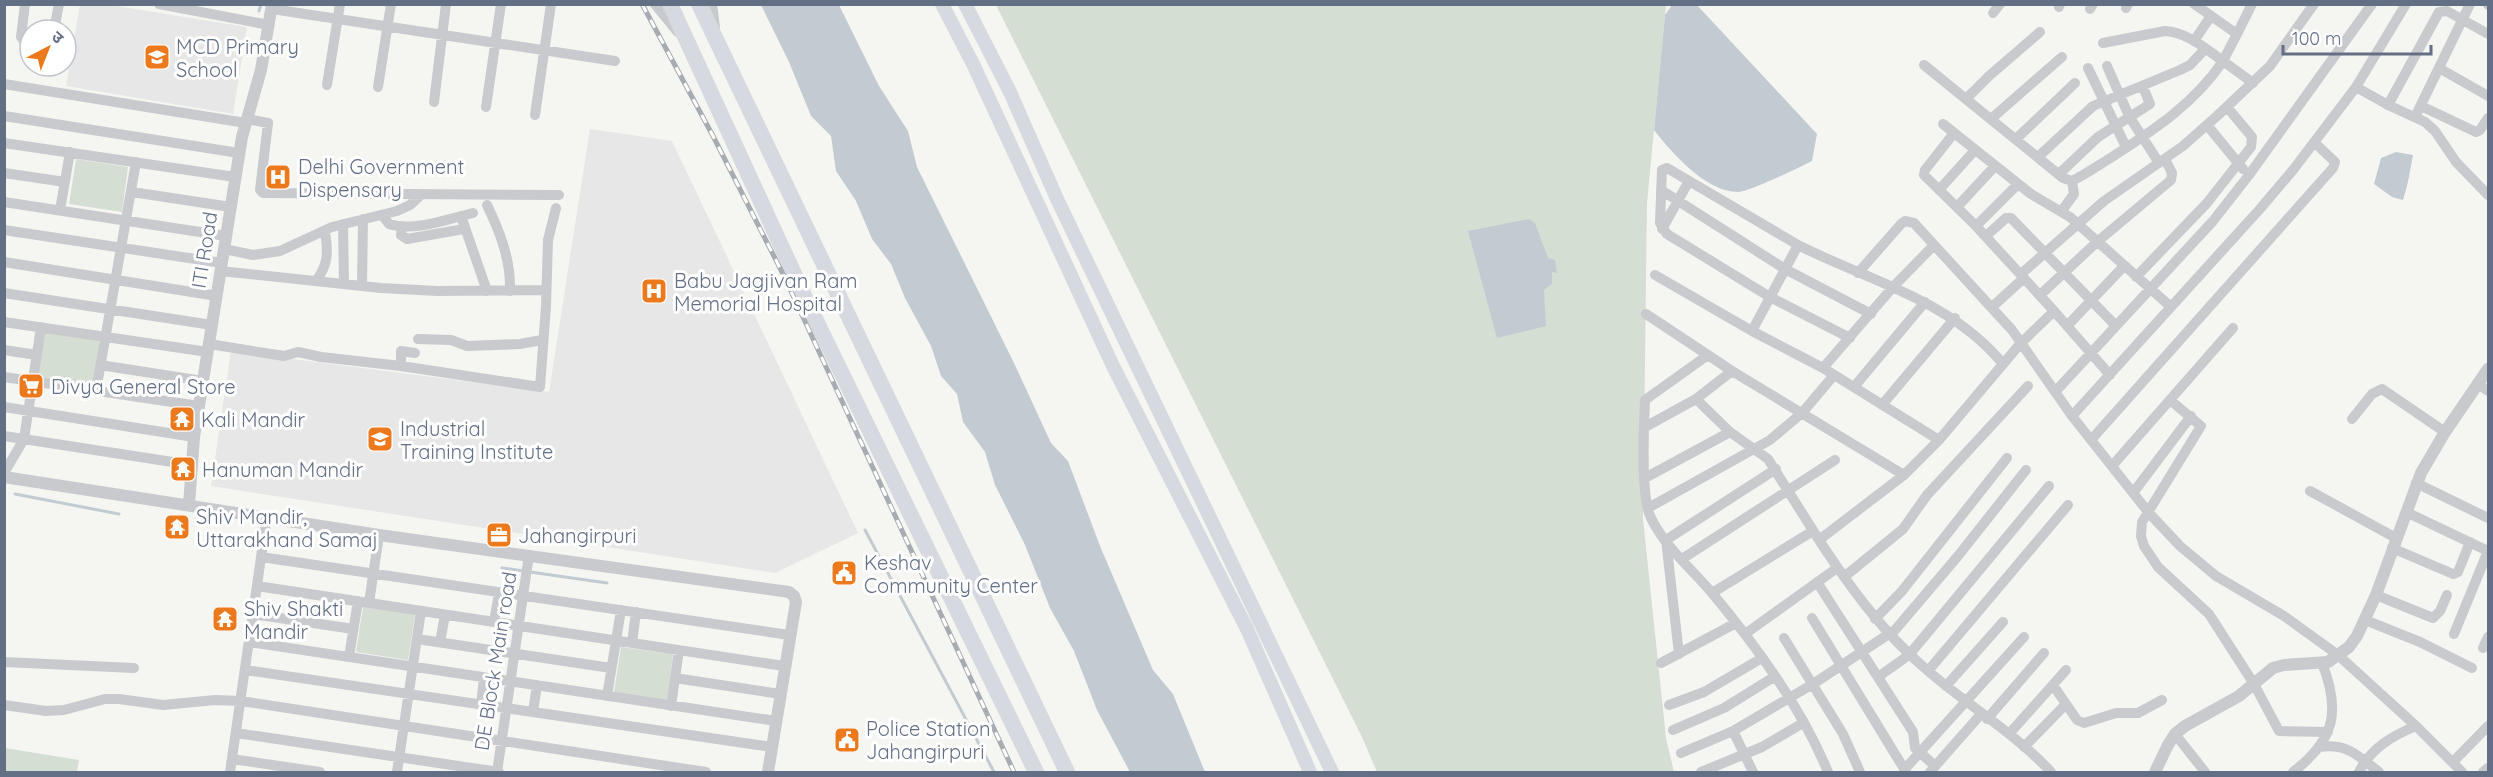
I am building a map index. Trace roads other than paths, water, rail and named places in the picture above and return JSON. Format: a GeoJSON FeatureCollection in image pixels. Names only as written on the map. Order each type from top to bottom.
{"type":"FeatureCollection","features":[{"type":"Feature","properties":{"kind":"highway"},"geometry":{"type":"LineString","coordinates":[[670,4],[807,302],[1036,772]]}},
{"type":"Feature","properties":{"kind":"highway"},"geometry":{"type":"LineString","coordinates":[[699,4],[1067,772]]}},
{"type":"Feature","properties":{"kind":"main road"},"geometry":{"type":"LineString","coordinates":[[942,4],[974,66],[1113,366],[1247,629],[1310,772]]}},
{"type":"Feature","properties":{"kind":"main road"},"geometry":{"type":"LineString","coordinates":[[965,4],[1010,92],[1057,199],[1332,772]]}},
{"type":"Feature","properties":{"kind":"street"},"geometry":{"type":"LineString","coordinates":[[159,4],[192,7],[269,25]]}},
{"type":"Feature","properties":{"kind":"street"},"geometry":{"type":"LineString","coordinates":[[327,85],[340,4]]}},
{"type":"Feature","properties":{"kind":"street"},"geometry":{"type":"LineString","coordinates":[[378,87],[392,4]]}},
{"type":"Feature","properties":{"kind":"street"},"geometry":{"type":"LineString","coordinates":[[434,102],[446,4]]}},
{"type":"Feature","properties":{"kind":"street"},"geometry":{"type":"LineString","coordinates":[[486,107],[501,4]]}},
{"type":"Feature","properties":{"kind":"street"},"geometry":{"type":"LineString","coordinates":[[535,115],[551,4]]}},
{"type":"Feature","properties":{"kind":"street"},"geometry":{"type":"LineString","coordinates":[[656,4],[690,46]]}},
{"type":"Feature","properties":{"kind":"street"},"geometry":{"type":"LineString","coordinates":[[711,4],[715,34]]}},
{"type":"Feature","properties":{"kind":"street"},"geometry":{"type":"LineString","coordinates":[[2194,4],[2237,34]]}},
{"type":"Feature","properties":{"kind":"street"},"geometry":{"type":"LineString","coordinates":[[2072,181],[2141,137],[2198,93],[2223,61],[2252,4]]}},
{"type":"Feature","properties":{"kind":"street"},"geometry":{"type":"LineString","coordinates":[[1992,307],[2045,252],[2104,201],[2183,146],[2253,83],[2270,66],[2314,4]]}},
{"type":"Feature","properties":{"kind":"street"},"geometry":{"type":"LineString","coordinates":[[2055,392],[2213,221],[2249,175],[2372,4]]}},
{"type":"Feature","properties":{"kind":"street"},"geometry":{"type":"LineString","coordinates":[[2072,416],[2259,210],[2356,87],[2406,4]]}},
{"type":"Feature","properties":{"kind":"street"},"geometry":{"type":"LineString","coordinates":[[2415,117],[2470,4]]}},
{"type":"Feature","properties":{"kind":"street"},"geometry":{"type":"LineString","coordinates":[[272,7],[443,37],[615,61]]}},
{"type":"Feature","properties":{"kind":"street","name":"ITI Road"},"geometry":{"type":"LineString","coordinates":[[189,505],[194,436],[239,153],[261,70],[272,7]]}},
{"type":"Feature","properties":{"kind":"street"},"geometry":{"type":"LineString","coordinates":[[2388,105],[2439,12],[2447,11],[2488,34]]}},
{"type":"Feature","properties":{"kind":"street"},"geometry":{"type":"LineString","coordinates":[[2194,42],[2211,16]]}},
{"type":"Feature","properties":{"kind":"street"},"geometry":{"type":"LineString","coordinates":[[2103,43],[2174,31],[2205,49],[2253,83]]}},
{"type":"Feature","properties":{"kind":"street"},"geometry":{"type":"LineString","coordinates":[[1966,99],[2040,32]]}},
{"type":"Feature","properties":{"kind":"street"},"geometry":{"type":"LineString","coordinates":[[2038,157],[2084,113],[2105,100],[2143,87],[2190,65],[2205,49]]}},
{"type":"Feature","properties":{"kind":"street"},"geometry":{"type":"LineString","coordinates":[[1991,119],[2062,57]]}},
{"type":"Feature","properties":{"kind":"street"},"geometry":{"type":"LineString","coordinates":[[1924,65],[2059,174],[2072,181]]}},
{"type":"Feature","properties":{"kind":"street"},"geometry":{"type":"LineString","coordinates":[[2040,295],[2097,242],[2171,180],[2172,173],[2141,137],[2129,116],[2107,66]]}},
{"type":"Feature","properties":{"kind":"street"},"geometry":{"type":"LineString","coordinates":[[2088,68],[2126,147]]}},
{"type":"Feature","properties":{"kind":"street"},"geometry":{"type":"LineString","coordinates":[[2439,68],[2488,96]]}},
{"type":"Feature","properties":{"kind":"street"},"geometry":{"type":"LineString","coordinates":[[2016,139],[2075,83]]}},
{"type":"Feature","properties":{"kind":"street"},"geometry":{"type":"LineString","coordinates":[[4,84],[268,123],[261,192],[303,195],[559,195]]}},
{"type":"Feature","properties":{"kind":"street"},"geometry":{"type":"LineString","coordinates":[[2059,174],[2098,137],[2115,124],[2150,104],[2143,87]]}},
{"type":"Feature","properties":{"kind":"street"},"geometry":{"type":"LineString","coordinates":[[2356,87],[2425,122],[2435,131],[2456,162],[2488,195]]}},
{"type":"Feature","properties":{"kind":"street"},"geometry":{"type":"LineString","coordinates":[[2421,106],[2476,132],[2488,118]]}},
{"type":"Feature","properties":{"kind":"street"},"geometry":{"type":"LineString","coordinates":[[2136,277],[2181,231],[2239,163],[2253,142],[2227,107]]}},
{"type":"Feature","properties":{"kind":"street"},"geometry":{"type":"LineString","coordinates":[[4,116],[239,153]]}},
{"type":"Feature","properties":{"kind":"street"},"geometry":{"type":"LineString","coordinates":[[1943,124],[2042,202],[2078,224],[2171,307]]}},
{"type":"Feature","properties":{"kind":"street"},"geometry":{"type":"LineString","coordinates":[[2207,124],[2249,175]]}},
{"type":"Feature","properties":{"kind":"street"},"geometry":{"type":"LineString","coordinates":[[1954,133],[1923,172],[2023,276],[2110,375]]}},
{"type":"Feature","properties":{"kind":"street"},"geometry":{"type":"LineString","coordinates":[[2091,440],[2333,168],[2335,162],[2333,158],[2314,142]]}},
{"type":"Feature","properties":{"kind":"street"},"geometry":{"type":"LineString","coordinates":[[4,143],[235,177]]}},
{"type":"Feature","properties":{"kind":"street"},"geometry":{"type":"LineString","coordinates":[[1940,190],[1975,150]]}},
{"type":"Feature","properties":{"kind":"street"},"geometry":{"type":"LineString","coordinates":[[60,210],[70,152]]}},
{"type":"Feature","properties":{"kind":"street"},"geometry":{"type":"LineString","coordinates":[[96,391],[136,162]]}},
{"type":"Feature","properties":{"kind":"street"},"geometry":{"type":"LineString","coordinates":[[1958,207],[1995,166]]}},
{"type":"Feature","properties":{"kind":"street"},"geometry":{"type":"LineString","coordinates":[[1850,338],[1770,297],[1662,230],[1660,223],[1662,170],[1664,168],[1689,181],[1798,245],[1924,302],[1954,318],[2011,355],[2055,392],[2133,493],[2146,517],[2216,576],[2284,616],[2330,659],[2416,726],[2462,772]]}},
{"type":"Feature","properties":{"kind":"street"},"geometry":{"type":"LineString","coordinates":[[4,173],[65,182]]}},
{"type":"Feature","properties":{"kind":"street"},"geometry":{"type":"LineString","coordinates":[[1662,230],[1689,181]]}},
{"type":"Feature","properties":{"kind":"street"},"geometry":{"type":"LineString","coordinates":[[2061,212],[2074,194],[2072,181]]}},
{"type":"Feature","properties":{"kind":"street"},"geometry":{"type":"LineString","coordinates":[[1976,226],[2018,184]]}},
{"type":"Feature","properties":{"kind":"street"},"geometry":{"type":"LineString","coordinates":[[1661,190],[1785,269],[1872,314]]}},
{"type":"Feature","properties":{"kind":"street"},"geometry":{"type":"LineString","coordinates":[[132,192],[231,207]]}},
{"type":"Feature","properties":{"kind":"street"},"geometry":{"type":"LineString","coordinates":[[4,202],[127,221],[225,243],[253,255],[266,255],[343,224],[410,206],[422,194]]}},
{"type":"Feature","properties":{"kind":"street"},"geometry":{"type":"LineString","coordinates":[[487,205],[498,229],[509,264],[510,291]]}},
{"type":"Feature","properties":{"kind":"street"},"geometry":{"type":"LineString","coordinates":[[4,321],[208,348],[284,356],[298,352],[540,387],[548,240],[556,208]]}},
{"type":"Feature","properties":{"kind":"street"},"geometry":{"type":"LineString","coordinates":[[382,215],[389,224],[402,226],[473,213]]}},
{"type":"Feature","properties":{"kind":"street"},"geometry":{"type":"LineString","coordinates":[[461,216],[487,291]]}},
{"type":"Feature","properties":{"kind":"street"},"geometry":{"type":"LineString","coordinates":[[1986,236],[2008,217],[2116,326]]}},
{"type":"Feature","properties":{"kind":"street"},"geometry":{"type":"LineString","coordinates":[[362,286],[363,219]]}},
{"type":"Feature","properties":{"kind":"street"},"geometry":{"type":"LineString","coordinates":[[1858,273],[1905,221],[1914,223],[1992,307],[2011,355]]}},
{"type":"Feature","properties":{"kind":"street"},"geometry":{"type":"LineString","coordinates":[[343,224],[344,284]]}},
{"type":"Feature","properties":{"kind":"street"},"geometry":{"type":"LineString","coordinates":[[402,226],[402,237],[407,239],[464,229]]}},
{"type":"Feature","properties":{"kind":"street"},"geometry":{"type":"LineString","coordinates":[[4,230],[316,281],[362,286],[487,291],[546,290]]}},
{"type":"Feature","properties":{"kind":"street"},"geometry":{"type":"LineString","coordinates":[[316,281],[328,256],[325,231]]}},
{"type":"Feature","properties":{"kind":"street"},"geometry":{"type":"LineString","coordinates":[[1752,331],[1798,245]]}},
{"type":"Feature","properties":{"kind":"street"},"geometry":{"type":"LineString","coordinates":[[1823,368],[1893,287],[1934,245]]}},
{"type":"Feature","properties":{"kind":"street"},"geometry":{"type":"LineString","coordinates":[[4,262],[217,296]]}},
{"type":"Feature","properties":{"kind":"street"},"geometry":{"type":"LineString","coordinates":[[2067,326],[2124,266]]}},
{"type":"Feature","properties":{"kind":"street"},"geometry":{"type":"LineString","coordinates":[[1655,275],[1752,331],[1823,368],[1939,440]]}},
{"type":"Feature","properties":{"kind":"street"},"geometry":{"type":"LineString","coordinates":[[4,293],[212,325]]}},
{"type":"Feature","properties":{"kind":"street"},"geometry":{"type":"LineString","coordinates":[[1854,387],[1924,302]]}},
{"type":"Feature","properties":{"kind":"street"},"geometry":{"type":"LineString","coordinates":[[1712,593],[1816,535],[1904,475],[1939,440],[2011,355],[2054,311]]}},
{"type":"Feature","properties":{"kind":"street"},"geometry":{"type":"LineString","coordinates":[[1646,314],[1732,371],[1904,475]]}},
{"type":"Feature","properties":{"kind":"street"},"geometry":{"type":"LineString","coordinates":[[1882,405],[1954,318]]}},
{"type":"Feature","properties":{"kind":"street"},"geometry":{"type":"LineString","coordinates":[[4,472],[24,439],[41,327]]}},
{"type":"Feature","properties":{"kind":"street"},"geometry":{"type":"LineString","coordinates":[[2112,466],[2233,328]]}},
{"type":"Feature","properties":{"kind":"street"},"geometry":{"type":"LineString","coordinates":[[417,339],[451,340],[467,346],[509,345],[542,340]]}},
{"type":"Feature","properties":{"kind":"street"},"geometry":{"type":"LineString","coordinates":[[4,350],[37,355]]}},
{"type":"Feature","properties":{"kind":"street"},"geometry":{"type":"LineString","coordinates":[[401,366],[401,351],[415,353]]}},
{"type":"Feature","properties":{"kind":"street"},"geometry":{"type":"LineString","coordinates":[[1708,355],[1647,398],[1645,478],[1650,517],[1762,658],[1803,723],[1828,772]]}},
{"type":"Feature","properties":{"kind":"street"},"geometry":{"type":"LineString","coordinates":[[100,365],[203,381]]}},
{"type":"Feature","properties":{"kind":"street"},"geometry":{"type":"LineString","coordinates":[[2155,772],[2175,734],[2185,726],[2239,696],[2273,668],[2330,659],[2357,636],[2376,595],[2416,483],[2445,432],[2483,388],[2488,369]]}},
{"type":"Feature","properties":{"kind":"street"},"geometry":{"type":"LineString","coordinates":[[1645,427],[1696,399],[1732,371]]}},
{"type":"Feature","properties":{"kind":"street"},"geometry":{"type":"LineString","coordinates":[[1648,508],[1756,449],[1802,413],[1834,375]]}},
{"type":"Feature","properties":{"kind":"street"},"geometry":{"type":"LineString","coordinates":[[4,377],[199,405]]}},
{"type":"Feature","properties":{"kind":"street"},"geometry":{"type":"LineString","coordinates":[[1844,578],[1903,529],[1927,495],[2028,386]]}},
{"type":"Feature","properties":{"kind":"street"},"geometry":{"type":"LineString","coordinates":[[2352,419],[2372,394],[2382,389],[2445,432]]}},
{"type":"Feature","properties":{"kind":"street"},"geometry":{"type":"LineString","coordinates":[[1696,399],[1730,432],[1756,449],[1776,469],[1837,568],[1875,619],[1928,671],[1966,703],[2009,734],[2051,772]]}},
{"type":"Feature","properties":{"kind":"street"},"geometry":{"type":"LineString","coordinates":[[2170,400],[2200,423],[2200,429],[2146,517],[2140,536],[2144,546],[2158,567],[2209,614],[2254,684],[2279,731],[2328,732]]}},
{"type":"Feature","properties":{"kind":"street"},"geometry":{"type":"LineString","coordinates":[[4,407],[194,436]]}},
{"type":"Feature","properties":{"kind":"street"},"geometry":{"type":"LineString","coordinates":[[2133,493],[2191,416]]}},
{"type":"Feature","properties":{"kind":"street"},"geometry":{"type":"LineString","coordinates":[[1645,478],[1730,432]]}},
{"type":"Feature","properties":{"kind":"street"},"geometry":{"type":"LineString","coordinates":[[4,436],[192,465]]}},
{"type":"Feature","properties":{"kind":"street"},"geometry":{"type":"LineString","coordinates":[[1875,619],[1902,591],[2007,458]]}},
{"type":"Feature","properties":{"kind":"street"},"geometry":{"type":"LineString","coordinates":[[1682,559],[1835,460]]}},
{"type":"Feature","properties":{"kind":"street"},"geometry":{"type":"LineString","coordinates":[[1666,540],[1776,469]]}},
{"type":"Feature","properties":{"kind":"street"},"geometry":{"type":"LineString","coordinates":[[1680,753],[1733,731],[1813,684],[1890,633],[1913,611],[2026,470]]}},
{"type":"Feature","properties":{"kind":"street"},"geometry":{"type":"LineString","coordinates":[[4,477],[379,535],[789,592],[794,596],[796,602],[768,772]]}},
{"type":"Feature","properties":{"kind":"street"},"geometry":{"type":"LineString","coordinates":[[2416,483],[2488,518]]}},
{"type":"Feature","properties":{"kind":"street"},"geometry":{"type":"LineString","coordinates":[[1878,677],[1909,654],[2049,486]]}},
{"type":"Feature","properties":{"kind":"street"},"geometry":{"type":"LineString","coordinates":[[2310,491],[2394,543],[2453,574],[2458,572],[2470,542]]}},
{"type":"Feature","properties":{"kind":"street"},"geometry":{"type":"LineString","coordinates":[[1928,671],[2068,505]]}},
{"type":"Feature","properties":{"kind":"street"},"geometry":{"type":"LineString","coordinates":[[2406,512],[2488,551],[2454,634]]}},
{"type":"Feature","properties":{"kind":"street"},"geometry":{"type":"LineString","coordinates":[[230,772],[267,516]]}},
{"type":"Feature","properties":{"kind":"street"},"geometry":{"type":"LineString","coordinates":[[349,657],[353,629],[374,576],[379,535]]}},
{"type":"Feature","properties":{"kind":"street"},"geometry":{"type":"LineString","coordinates":[[1666,540],[1679,654]]}},
{"type":"Feature","properties":{"kind":"street","name":"DE Block Main road"},"geometry":{"type":"LineString","coordinates":[[497,772],[529,555]]}},
{"type":"Feature","properties":{"kind":"street"},"geometry":{"type":"LineString","coordinates":[[261,558],[789,634]]}},
{"type":"Feature","properties":{"kind":"street"},"geometry":{"type":"LineString","coordinates":[[1745,634],[1837,568]]}},
{"type":"Feature","properties":{"kind":"street"},"geometry":{"type":"LineString","coordinates":[[1818,582],[1912,732],[1915,748],[1932,769],[2044,653]]}},
{"type":"Feature","properties":{"kind":"street"},"geometry":{"type":"LineString","coordinates":[[257,586],[784,666]]}},
{"type":"Feature","properties":{"kind":"street"},"geometry":{"type":"LineString","coordinates":[[494,622],[499,592]]}},
{"type":"Feature","properties":{"kind":"street"},"geometry":{"type":"LineString","coordinates":[[2376,595],[2433,618],[2440,611],[2447,595]]}},
{"type":"Feature","properties":{"kind":"street"},"geometry":{"type":"LineString","coordinates":[[607,696],[621,610]]}},
{"type":"Feature","properties":{"kind":"street"},"geometry":{"type":"LineString","coordinates":[[397,772],[421,611]]}},
{"type":"Feature","properties":{"kind":"street"},"geometry":{"type":"LineString","coordinates":[[632,643],[636,612]]}},
{"type":"Feature","properties":{"kind":"street"},"geometry":{"type":"LineString","coordinates":[[253,614],[353,629]]}},
{"type":"Feature","properties":{"kind":"street"},"geometry":{"type":"LineString","coordinates":[[440,642],[445,615]]}},
{"type":"Feature","properties":{"kind":"street"},"geometry":{"type":"LineString","coordinates":[[1812,618],[1905,771],[2024,637]]}},
{"type":"Feature","properties":{"kind":"street"},"geometry":{"type":"LineString","coordinates":[[2365,620],[2420,642],[2472,668]]}},
{"type":"Feature","properties":{"kind":"street"},"geometry":{"type":"LineString","coordinates":[[1946,686],[2004,622]]}},
{"type":"Feature","properties":{"kind":"street"},"geometry":{"type":"LineString","coordinates":[[1661,663],[1736,623]]}},
{"type":"Feature","properties":{"kind":"street"},"geometry":{"type":"LineString","coordinates":[[2483,648],[2488,637]]}},
{"type":"Feature","properties":{"kind":"street"},"geometry":{"type":"LineString","coordinates":[[1784,638],[1843,734],[1860,772]]}},
{"type":"Feature","properties":{"kind":"street"},"geometry":{"type":"LineString","coordinates":[[417,639],[611,668]]}},
{"type":"Feature","properties":{"kind":"street"},"geometry":{"type":"LineString","coordinates":[[249,642],[776,721]]}},
{"type":"Feature","properties":{"kind":"street"},"geometry":{"type":"LineString","coordinates":[[671,706],[679,650]]}},
{"type":"Feature","properties":{"kind":"street"},"geometry":{"type":"LineString","coordinates":[[1669,705],[1727,680],[1762,658]]}},
{"type":"Feature","properties":{"kind":"street"},"geometry":{"type":"LineString","coordinates":[[2293,772],[2309,760],[2328,732],[2333,699],[2330,659]]}},
{"type":"Feature","properties":{"kind":"street"},"geometry":{"type":"LineString","coordinates":[[4,662],[134,668]]}},
{"type":"Feature","properties":{"kind":"street"},"geometry":{"type":"LineString","coordinates":[[245,670],[772,747]]}},
{"type":"Feature","properties":{"kind":"street"},"geometry":{"type":"LineString","coordinates":[[2009,734],[2066,670]]}},
{"type":"Feature","properties":{"kind":"street"},"geometry":{"type":"LineString","coordinates":[[1673,730],[1724,708],[1774,677]]}},
{"type":"Feature","properties":{"kind":"street"},"geometry":{"type":"LineString","coordinates":[[481,705],[484,678]]}},
{"type":"Feature","properties":{"kind":"street"},"geometry":{"type":"LineString","coordinates":[[675,678],[780,694]]}},
{"type":"Feature","properties":{"kind":"street"},"geometry":{"type":"LineString","coordinates":[[2054,684],[2077,720],[2084,723],[2116,713],[2138,713],[2162,700]]}},
{"type":"Feature","properties":{"kind":"street"},"geometry":{"type":"LineString","coordinates":[[533,712],[537,685]]}},
{"type":"Feature","properties":{"kind":"street"},"geometry":{"type":"LineString","coordinates":[[4,705],[46,711],[64,710],[105,699],[163,705],[215,699],[241,701],[706,772]]}},
{"type":"Feature","properties":{"kind":"street"},"geometry":{"type":"LineString","coordinates":[[2024,747],[2066,704]]}},
{"type":"Feature","properties":{"kind":"street"},"geometry":{"type":"LineString","coordinates":[[1701,772],[1745,755],[1803,723]]}},
{"type":"Feature","properties":{"kind":"street"},"geometry":{"type":"LineString","coordinates":[[2359,772],[2364,761],[2384,742],[2416,726]]}},
{"type":"Feature","properties":{"kind":"street"},"geometry":{"type":"LineString","coordinates":[[2453,762],[2488,726]]}},
{"type":"Feature","properties":{"kind":"street"},"geometry":{"type":"LineString","coordinates":[[1733,731],[1753,772]]}},
{"type":"Feature","properties":{"kind":"street"},"geometry":{"type":"LineString","coordinates":[[236,733],[497,772]]}},
{"type":"Feature","properties":{"kind":"street"},"geometry":{"type":"LineString","coordinates":[[2175,734],[2205,772]]}},
{"type":"Feature","properties":{"kind":"street"},"geometry":{"type":"LineString","coordinates":[[2319,747],[2340,746],[2379,772]]}},
{"type":"Feature","properties":{"kind":"street"},"geometry":{"type":"LineString","coordinates":[[232,759],[320,772]]}},
{"type":"Feature","properties":{"kind":"street"},"geometry":{"type":"LineString","coordinates":[[2483,772],[2488,768]]}},
{"type":"Feature","properties":{"kind":"waterway"},"geometry":{"type":"LineString","coordinates":[[259,11],[261,4]]}},
{"type":"Feature","properties":{"kind":"waterway"},"geometry":{"type":"LineString","coordinates":[[15,494],[119,514]]}},
{"type":"Feature","properties":{"kind":"waterway"},"geometry":{"type":"LineString","coordinates":[[865,530],[994,772]]}},
{"type":"Feature","properties":{"kind":"waterway"},"geometry":{"type":"LineString","coordinates":[[502,568],[524,571]]}},
{"type":"Feature","properties":{"kind":"waterway"},"geometry":{"type":"LineString","coordinates":[[530,572],[607,583]]}},
{"type":"Feature","properties":{"kind":"railway"},"geometry":{"type":"LineString","coordinates":[[642,4],[713,136],[783,274],[1014,772]]}},
{"type":"Feature","properties":{"kind":"place","name":"MCD Primary School"},"geometry":{"type":"Point","coordinates":[157,57]}},
{"type":"Feature","properties":{"kind":"place","name":"Delhi Government Dispensary"},"geometry":{"type":"Point","coordinates":[278,177]}},
{"type":"Feature","properties":{"kind":"place","name":"Babu Jagjivan Ram Memorial Hospital"},"geometry":{"type":"Point","coordinates":[654,291]}},
{"type":"Feature","properties":{"kind":"place","name":"Divya General Store"},"geometry":{"type":"Point","coordinates":[31,386]}},
{"type":"Feature","properties":{"kind":"place","name":"Kali Mandir"},"geometry":{"type":"Point","coordinates":[182,419]}},
{"type":"Feature","properties":{"kind":"place","name":"Industrial Training Institute"},"geometry":{"type":"Point","coordinates":[380,439]}},
{"type":"Feature","properties":{"kind":"place","name":"Hanuman Mandir"},"geometry":{"type":"Point","coordinates":[183,469]}},
{"type":"Feature","properties":{"kind":"place","name":"Shiv Mandir, Uttarakhand Samaj"},"geometry":{"type":"Point","coordinates":[177,527]}},
{"type":"Feature","properties":{"kind":"place","name":"Jahangirpuri"},"geometry":{"type":"Point","coordinates":[499,535]}},
{"type":"Feature","properties":{"kind":"place","name":"Keshav Community Center"},"geometry":{"type":"Point","coordinates":[844,573]}},
{"type":"Feature","properties":{"kind":"place","name":"Shiv Shakti Mandir"},"geometry":{"type":"Point","coordinates":[225,619]}},
{"type":"Feature","properties":{"kind":"place","name":"Police Station Jahangirpuri"},"geometry":{"type":"Point","coordinates":[847,740]}}]}
